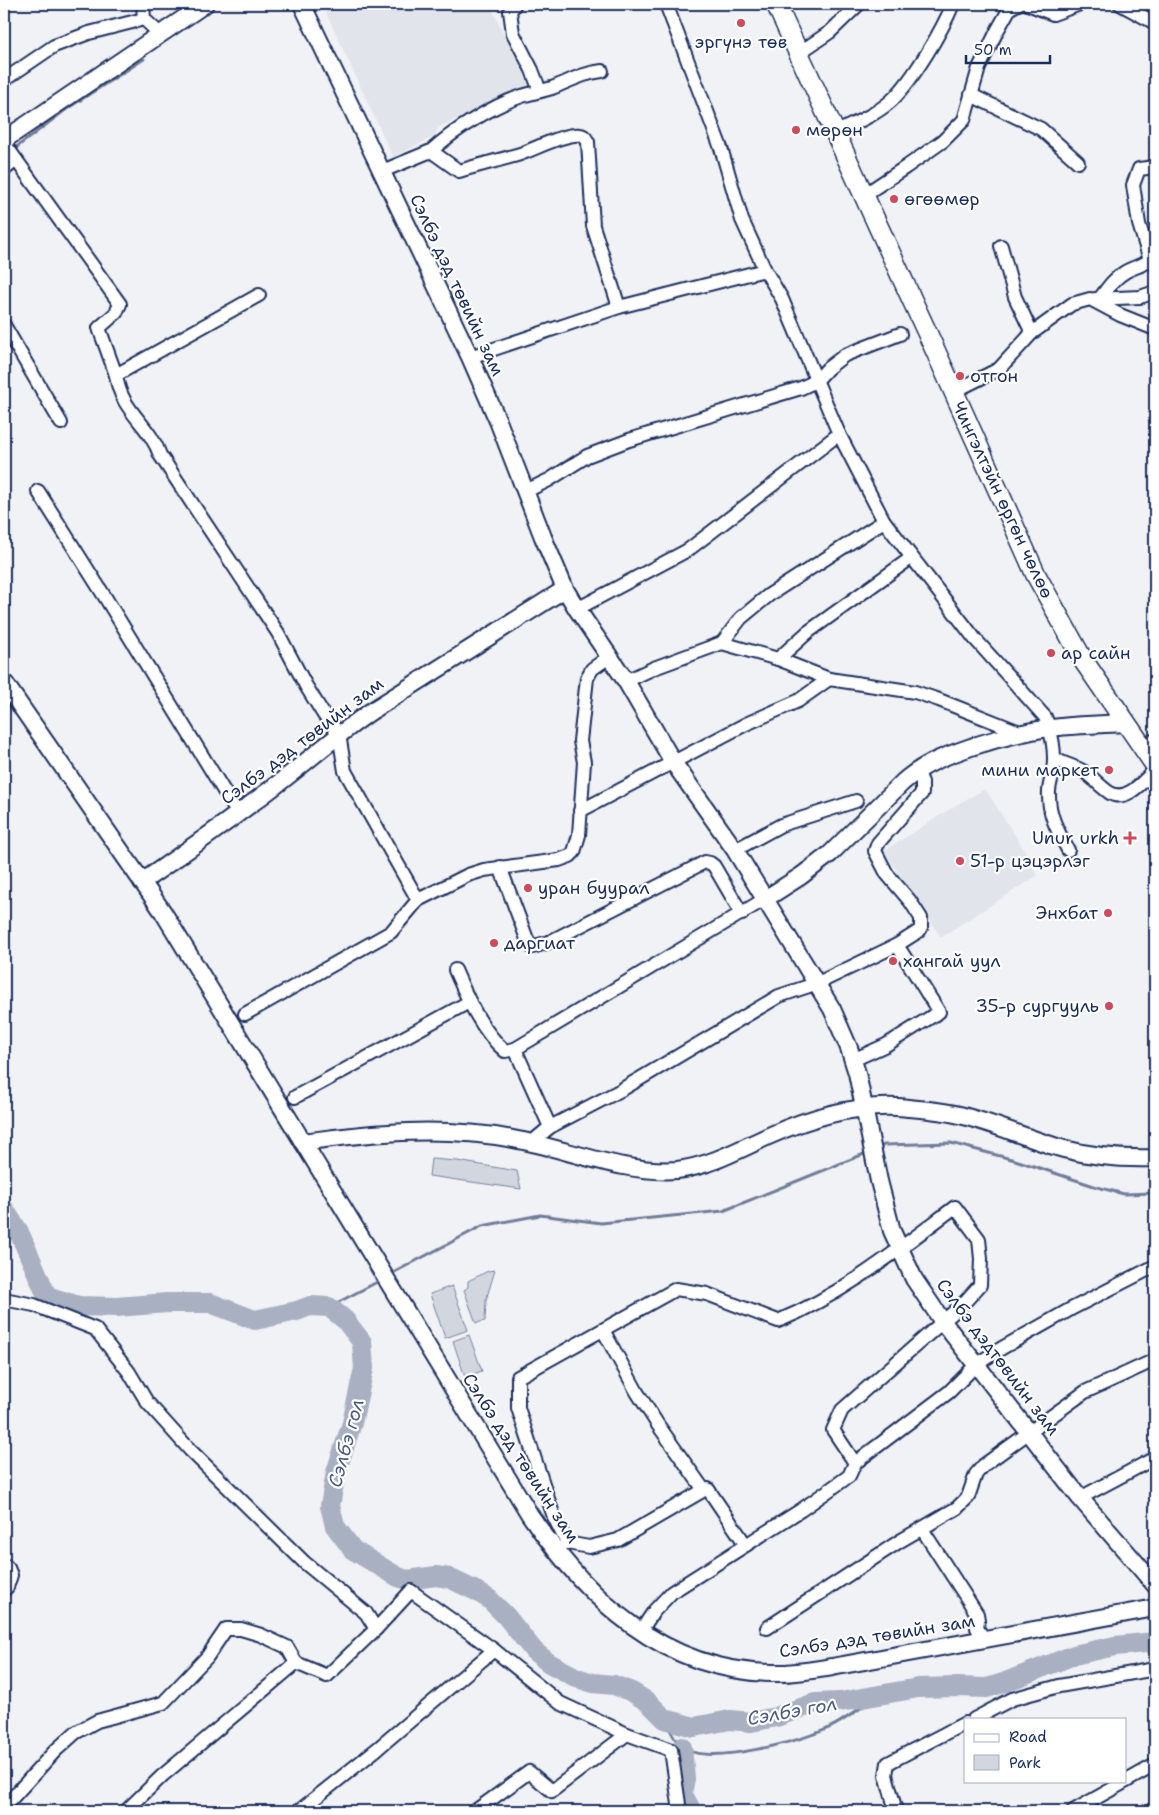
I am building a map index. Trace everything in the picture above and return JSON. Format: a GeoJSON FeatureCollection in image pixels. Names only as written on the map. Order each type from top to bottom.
{"type":"FeatureCollection","features":[{"type":"Feature","properties":{"kind":"main road","name":"Чингэлтэйн өргөн чөлөө"},"geometry":{"type":"LineString","coordinates":[[776,4],[1036,575],[1073,644],[1126,724],[1149,744],[1155,765]]}},
{"type":"Feature","properties":{"kind":"street"},"geometry":{"type":"LineString","coordinates":[[143,4],[144,19],[160,34]]}},
{"type":"Feature","properties":{"kind":"street"},"geometry":{"type":"LineString","coordinates":[[206,4],[4,142],[120,304],[116,313],[100,328],[116,375],[118,389],[128,408],[146,430],[160,455],[278,633],[306,686],[324,715],[339,734],[345,771],[418,900]]}},
{"type":"Feature","properties":{"kind":"street","name":"Сэлбэ дэд төвийн зам"},"geometry":{"type":"LineString","coordinates":[[302,4],[380,172],[470,357],[565,588],[626,681],[673,762],[735,850],[818,983],[832,1009],[853,1060],[865,1115]]}},
{"type":"Feature","properties":{"kind":"street"},"geometry":{"type":"LineString","coordinates":[[515,4],[510,11],[513,33],[532,70],[540,91]]}},
{"type":"Feature","properties":{"kind":"street"},"geometry":{"type":"LineString","coordinates":[[666,4],[721,148],[742,220],[765,270],[782,299],[839,434],[884,521],[990,657],[1042,712],[1047,721],[1054,758],[1048,789],[1050,810],[1068,850]]}},
{"type":"Feature","properties":{"kind":"street"},"geometry":{"type":"LineString","coordinates":[[799,53],[830,32],[859,4]]}},
{"type":"Feature","properties":{"kind":"street"},"geometry":{"type":"LineString","coordinates":[[836,133],[870,115],[892,100],[913,75],[953,4]]}},
{"type":"Feature","properties":{"kind":"street"},"geometry":{"type":"LineString","coordinates":[[864,194],[943,141],[964,120],[979,68],[1010,8],[1018,4]]}},
{"type":"Feature","properties":{"kind":"street"},"geometry":{"type":"LineString","coordinates":[[1028,4],[1053,14],[1080,4]]}},
{"type":"Feature","properties":{"kind":"street"},"geometry":{"type":"LineString","coordinates":[[1120,4],[1155,23]]}},
{"type":"Feature","properties":{"kind":"street"},"geometry":{"type":"LineString","coordinates":[[4,80],[54,46],[89,33],[144,19]]}},
{"type":"Feature","properties":{"kind":"street"},"geometry":{"type":"LineString","coordinates":[[380,172],[430,151],[451,134],[521,96],[552,87],[587,73],[602,71]]}},
{"type":"Feature","properties":{"kind":"street"},"geometry":{"type":"LineString","coordinates":[[971,95],[1042,129],[1078,162]]}},
{"type":"Feature","properties":{"kind":"street"},"geometry":{"type":"LineString","coordinates":[[430,151],[459,171],[521,154],[573,136],[581,135],[586,137],[588,142],[592,226],[619,307]]}},
{"type":"Feature","properties":{"kind":"street"},"geometry":{"type":"LineString","coordinates":[[4,170],[16,160]]}},
{"type":"Feature","properties":{"kind":"street"},"geometry":{"type":"LineString","coordinates":[[1095,299],[1125,272],[1150,260],[1140,224],[1133,185],[1139,169],[1155,167]]}},
{"type":"Feature","properties":{"kind":"street"},"geometry":{"type":"LineString","coordinates":[[1001,246],[1015,297],[1032,333]]}},
{"type":"Feature","properties":{"kind":"street"},"geometry":{"type":"LineString","coordinates":[[470,357],[619,307],[765,270]]}},
{"type":"Feature","properties":{"kind":"street"},"geometry":{"type":"LineString","coordinates":[[953,392],[999,369],[1032,333],[1072,304],[1095,299],[1140,297],[1155,292]]}},
{"type":"Feature","properties":{"kind":"street"},"geometry":{"type":"LineString","coordinates":[[116,375],[259,295]]}},
{"type":"Feature","properties":{"kind":"street"},"geometry":{"type":"LineString","coordinates":[[1095,299],[1120,315],[1155,329]]}},
{"type":"Feature","properties":{"kind":"street"},"geometry":{"type":"LineString","coordinates":[[4,325],[61,423]]}},
{"type":"Feature","properties":{"kind":"street"},"geometry":{"type":"LineString","coordinates":[[526,491],[549,480],[587,456],[630,440],[801,388],[816,381],[828,368],[845,355],[900,334]]}},
{"type":"Feature","properties":{"kind":"street"},"geometry":{"type":"LineString","coordinates":[[577,609],[688,550],[839,434]]}},
{"type":"Feature","properties":{"kind":"street"},"geometry":{"type":"LineString","coordinates":[[38,491],[238,814]]}},
{"type":"Feature","properties":{"kind":"street"},"geometry":{"type":"LineString","coordinates":[[626,681],[654,668],[722,644],[741,618],[769,595],[884,521]]}},
{"type":"Feature","properties":{"kind":"street"},"geometry":{"type":"LineString","coordinates":[[778,659],[808,632],[911,558]]}},
{"type":"Feature","properties":{"kind":"street","name":"Сэлбэ дэд төвийн зам"},"geometry":{"type":"LineString","coordinates":[[142,882],[238,814],[339,734],[370,712],[565,588]]}},
{"type":"Feature","properties":{"kind":"street"},"geometry":{"type":"LineString","coordinates":[[722,644],[778,659],[829,679],[915,692],[962,708],[1022,733]]}},
{"type":"Feature","properties":{"kind":"street"},"geometry":{"type":"LineString","coordinates":[[245,1014],[391,932],[418,900],[468,875],[500,867],[560,860],[570,856],[574,852],[579,835],[584,762],[580,742],[586,678],[592,669],[609,657]]}},
{"type":"Feature","properties":{"kind":"street"},"geometry":{"type":"LineString","coordinates":[[580,811],[746,724],[798,701],[829,679]]}},
{"type":"Feature","properties":{"kind":"street","name":"Сэлбэ дэд төвийн зам"},"geometry":{"type":"LineString","coordinates":[[4,682],[163,912],[544,1534],[579,1579],[612,1611],[640,1632],[677,1653],[700,1661],[742,1671],[772,1673],[818,1670],[1155,1608]]}},
{"type":"Feature","properties":{"kind":"street"},"geometry":{"type":"LineString","coordinates":[[455,970],[469,1002],[496,1043],[504,1050],[515,1049],[742,914],[801,876],[830,854],[917,770],[931,762],[951,754],[1022,733],[1050,729],[1126,724]]}},
{"type":"Feature","properties":{"kind":"street"},"geometry":{"type":"LineString","coordinates":[[1054,758],[1082,770],[1115,795],[1122,796],[1128,794],[1155,770]]}},
{"type":"Feature","properties":{"kind":"street"},"geometry":{"type":"LineString","coordinates":[[532,1142],[550,1126],[621,1090],[779,996],[818,983],[897,945],[919,932],[921,918],[910,901],[887,874],[875,850],[880,840],[922,793],[922,782],[917,770]]}},
{"type":"Feature","properties":{"kind":"street"},"geometry":{"type":"LineString","coordinates":[[735,850],[781,824],[856,800]]}},
{"type":"Feature","properties":{"kind":"street"},"geometry":{"type":"LineString","coordinates":[[500,867],[532,947],[549,942],[705,862],[710,862],[714,866],[742,914]]}},
{"type":"Feature","properties":{"kind":"street"},"geometry":{"type":"LineString","coordinates":[[853,1060],[886,1045],[939,1012],[897,945]]}},
{"type":"Feature","properties":{"kind":"street"},"geometry":{"type":"LineString","coordinates":[[294,1097],[469,1002]]}},
{"type":"Feature","properties":{"kind":"street"},"geometry":{"type":"LineString","coordinates":[[515,1049],[550,1126]]}},
{"type":"Feature","properties":{"kind":"street"},"geometry":{"type":"LineString","coordinates":[[303,1142],[353,1134],[419,1131],[475,1133],[532,1142],[621,1166],[676,1170],[719,1160],[800,1123],[865,1115],[889,1107],[945,1112],[992,1124],[1047,1144],[1084,1154],[1121,1158],[1155,1158]]}},
{"type":"Feature","properties":{"kind":"street","name":"Сэлбэ дэдтөвийн зам"},"geometry":{"type":"LineString","coordinates":[[865,1115],[892,1231],[914,1279],[943,1322],[1080,1498],[1155,1585]]}},
{"type":"Feature","properties":{"kind":"street"},"geometry":{"type":"LineString","coordinates":[[746,1545],[708,1489],[618,1540],[589,1547],[567,1543],[554,1517],[518,1408],[518,1377],[676,1289],[707,1294],[778,1321],[804,1310],[846,1286],[955,1207],[979,1239],[981,1259],[980,1285],[963,1304],[842,1410],[833,1430],[855,1463]]}},
{"type":"Feature","properties":{"kind":"street"},"geometry":{"type":"LineString","coordinates":[[640,1632],[654,1611],[672,1592],[802,1510],[849,1476],[855,1463],[949,1392],[977,1364],[1071,1309],[1155,1266]]}},
{"type":"Feature","properties":{"kind":"street"},"geometry":{"type":"LineString","coordinates":[[4,1299],[34,1305],[95,1328],[129,1372],[147,1402],[190,1450],[305,1563],[366,1613],[376,1629]]}},
{"type":"Feature","properties":{"kind":"street"},"geometry":{"type":"LineString","coordinates":[[603,1330],[637,1392],[704,1490]]}},
{"type":"Feature","properties":{"kind":"street"},"geometry":{"type":"LineString","coordinates":[[767,1628],[865,1562],[962,1505],[970,1493],[979,1469],[1085,1392],[1155,1360]]}},
{"type":"Feature","properties":{"kind":"street"},"geometry":{"type":"LineString","coordinates":[[1080,1498],[1155,1458]]}},
{"type":"Feature","properties":{"kind":"street"},"geometry":{"type":"LineString","coordinates":[[922,1529],[977,1614],[977,1628],[984,1639]]}},
{"type":"Feature","properties":{"kind":"street"},"geometry":{"type":"LineString","coordinates":[[4,1566],[8,1568],[11,1575],[4,1590]]}},
{"type":"Feature","properties":{"kind":"street"},"geometry":{"type":"LineString","coordinates":[[4,1807],[55,1751],[75,1733],[97,1720],[163,1703],[208,1657],[226,1629],[241,1630],[261,1635],[287,1648],[296,1663],[328,1676],[376,1629],[411,1591],[494,1650],[560,1703],[627,1734],[671,1750],[680,1811]]}},
{"type":"Feature","properties":{"kind":"street"},"geometry":{"type":"LineString","coordinates":[[299,1811],[494,1650]]}},
{"type":"Feature","properties":{"kind":"street"},"geometry":{"type":"LineString","coordinates":[[126,1811],[162,1776],[296,1663]]}},
{"type":"Feature","properties":{"kind":"street"},"geometry":{"type":"LineString","coordinates":[[976,1718],[1012,1699],[1059,1686],[1155,1669]]}},
{"type":"Feature","properties":{"kind":"street"},"geometry":{"type":"LineString","coordinates":[[896,1811],[886,1775],[888,1763],[964,1724]]}},
{"type":"Feature","properties":{"kind":"street"},"geometry":{"type":"LineString","coordinates":[[475,1811],[529,1772],[552,1791],[627,1734]]}},
{"type":"Feature","properties":{"kind":"street"},"geometry":{"type":"LineString","coordinates":[[1126,1781],[1155,1765]]}},
{"type":"Feature","properties":{"kind":"street"},"geometry":{"type":"LineString","coordinates":[[1073,1811],[1125,1782]]}},
{"type":"Feature","properties":{"kind":"shaded area"},"geometry":{"type":"Polygon","coordinates":[[[322,4],[489,4],[530,86],[439,127],[433,137],[393,157],[322,4]]]}},
{"type":"Feature","properties":{"kind":"shaded area","name":"51-р цэцэрлэг"},"geometry":{"type":"Polygon","coordinates":[[[985,789],[1029,857],[1031,866],[1038,875],[941,937],[884,851],[985,789]]]}},
{"type":"Feature","properties":{"kind":"green space"},"geometry":{"type":"Polygon","coordinates":[[[431,1159],[457,1161],[517,1171],[521,1189],[429,1176],[431,1159]]]}},
{"type":"Feature","properties":{"kind":"green space"},"geometry":{"type":"Polygon","coordinates":[[[495,1270],[486,1300],[485,1321],[476,1323],[464,1290],[468,1287],[468,1281],[488,1271],[495,1270]]]}},
{"type":"Feature","properties":{"kind":"green space"},"geometry":{"type":"Polygon","coordinates":[[[452,1286],[468,1330],[445,1338],[430,1294],[452,1286]]]}},
{"type":"Feature","properties":{"kind":"green space"},"geometry":{"type":"Polygon","coordinates":[[[469,1335],[482,1371],[465,1377],[453,1341],[469,1335]]]}},
{"type":"Feature","properties":{"kind":"waterway"},"geometry":{"type":"LineString","coordinates":[[14,149],[68,108],[144,59]]}},
{"type":"Feature","properties":{"kind":"waterway"},"geometry":{"type":"LineString","coordinates":[[877,1149],[884,1145],[951,1143],[1015,1160],[1124,1194],[1155,1193]]}},
{"type":"Feature","properties":{"kind":"waterway"},"geometry":{"type":"LineString","coordinates":[[389,1275],[482,1226],[540,1215],[601,1223],[723,1211],[869,1152]]}},
{"type":"Feature","properties":{"kind":"waterway","name":"Сэлбэ гол"},"geometry":{"type":"LineString","coordinates":[[4,1209],[19,1232],[47,1296],[79,1306],[117,1307],[167,1303],[210,1303],[255,1320],[297,1311],[310,1306],[329,1307],[345,1320],[362,1342],[364,1368],[352,1423],[336,1472],[330,1506],[335,1526],[353,1550],[398,1577],[407,1580],[436,1576],[449,1578],[476,1591],[489,1599],[506,1616],[534,1651],[549,1663],[577,1678],[593,1683],[614,1685],[632,1692],[648,1702],[665,1719],[694,1727],[730,1720],[751,1722],[776,1717],[815,1703],[840,1702],[918,1688],[987,1688],[1074,1655],[1115,1646],[1155,1642]]}},
{"type":"Feature","properties":{"kind":"waterway"},"geometry":{"type":"LineString","coordinates":[[329,1307],[381,1280]]}},
{"type":"Feature","properties":{"kind":"waterway"},"geometry":{"type":"LineString","coordinates":[[665,1719],[677,1741],[687,1750],[700,1754],[737,1753],[799,1739],[829,1728],[877,1696]]}},
{"type":"Feature","properties":{"kind":"waterway"},"geometry":{"type":"LineString","coordinates":[[682,1747],[685,1779],[682,1793],[692,1811]]}},
{"type":"Feature","properties":{"kind":"place","name":"эргүнэ төв"},"geometry":{"type":"Point","coordinates":[741,23]}},
{"type":"Feature","properties":{"kind":"place","name":"мөрөн"},"geometry":{"type":"Point","coordinates":[796,130]}},
{"type":"Feature","properties":{"kind":"place","name":"өгөөмөр"},"geometry":{"type":"Point","coordinates":[894,199]}},
{"type":"Feature","properties":{"kind":"place","name":"отгон"},"geometry":{"type":"Point","coordinates":[960,376]}},
{"type":"Feature","properties":{"kind":"place","name":"ар сайн"},"geometry":{"type":"Point","coordinates":[1051,653]}},
{"type":"Feature","properties":{"kind":"place","name":"мини маркет"},"geometry":{"type":"Point","coordinates":[1109,770]}},
{"type":"Feature","properties":{"kind":"place","name":"Unur urkh"},"geometry":{"type":"Point","coordinates":[1130,838]}},
{"type":"Feature","properties":{"kind":"place","name":"51-р цэцэрлэг"},"geometry":{"type":"Point","coordinates":[960,861]}},
{"type":"Feature","properties":{"kind":"place","name":"уран буурал"},"geometry":{"type":"Point","coordinates":[528,888]}},
{"type":"Feature","properties":{"kind":"place","name":"Энхбат"},"geometry":{"type":"Point","coordinates":[1108,913]}},
{"type":"Feature","properties":{"kind":"place","name":"даргиат"},"geometry":{"type":"Point","coordinates":[494,943]}},
{"type":"Feature","properties":{"kind":"place","name":"хангай уул"},"geometry":{"type":"Point","coordinates":[893,961]}},
{"type":"Feature","properties":{"kind":"place","name":"35-р сургууль"},"geometry":{"type":"Point","coordinates":[1109,1006]}}]}
